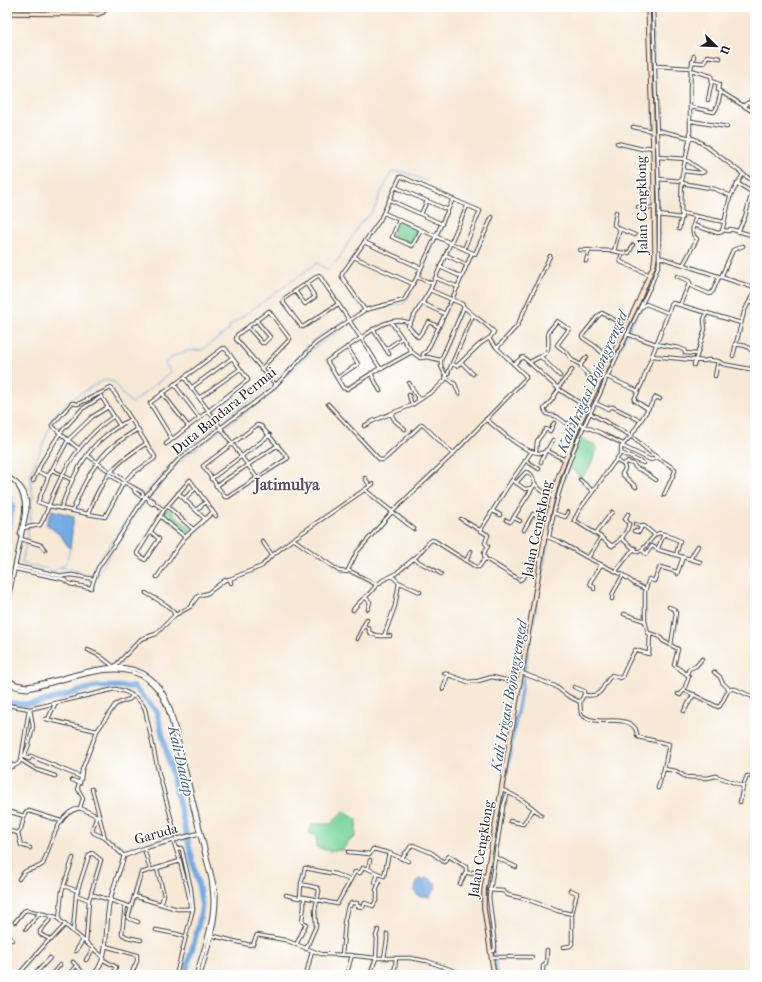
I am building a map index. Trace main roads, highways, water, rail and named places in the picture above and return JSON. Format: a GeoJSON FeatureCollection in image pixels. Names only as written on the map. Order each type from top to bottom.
{"type":"FeatureCollection","features":[{"type":"Feature","properties":{"kind":"main road"},"geometry":{"type":"LineString","coordinates":[[7,13],[98,14],[103,12],[107,7]]}},
{"type":"Feature","properties":{"kind":"main road","name":"Jalan Cengklong"},"geometry":{"type":"LineString","coordinates":[[494,975],[493,957],[484,908],[484,895],[505,792],[520,683],[524,673],[540,558],[547,536],[547,520],[552,513],[553,497],[557,493],[565,460],[588,411],[599,382],[605,376],[610,360],[626,331],[657,256],[655,146],[652,131],[653,84],[648,7]]}},
{"type":"Feature","properties":{"kind":"water"},"geometry":{"type":"Polygon","coordinates":[[[52,510],[74,516],[70,549],[60,535],[46,524],[52,510]]]}},
{"type":"Feature","properties":{"kind":"water"},"geometry":{"type":"Polygon","coordinates":[[[426,878],[431,879],[431,883],[436,883],[436,889],[431,894],[430,898],[427,896],[418,896],[415,892],[419,879],[423,880],[426,878]]]}},
{"type":"Feature","properties":{"kind":"waterway","name":"Kali Irigasi Bojongrenged"},"geometry":{"type":"LineString","coordinates":[[651,7],[658,235]]}},
{"type":"Feature","properties":{"kind":"waterway"},"geometry":{"type":"LineString","coordinates":[[7,559],[22,563],[32,509],[30,504],[33,497],[31,473],[55,415],[71,399],[104,380],[114,382],[123,395],[132,403],[171,372],[165,363],[174,356],[186,351],[202,350],[230,329],[229,326],[317,263],[328,270],[339,258],[361,222],[369,216],[376,206],[379,196],[392,172],[404,172],[427,181]]}},
{"type":"Feature","properties":{"kind":"waterway"},"geometry":{"type":"LineString","coordinates":[[440,233],[454,201]]}},
{"type":"Feature","properties":{"kind":"waterway"},"geometry":{"type":"LineString","coordinates":[[421,275],[434,245]]}},
{"type":"Feature","properties":{"kind":"waterway","name":"Kali Irigasi Bojongrenged"},"geometry":{"type":"LineString","coordinates":[[569,460],[584,419],[652,280],[658,255]]}},
{"type":"Feature","properties":{"kind":"waterway"},"geometry":{"type":"LineString","coordinates":[[379,308],[405,303],[414,288]]}},
{"type":"Feature","properties":{"kind":"waterway"},"geometry":{"type":"LineString","coordinates":[[360,317],[373,310]]}},
{"type":"Feature","properties":{"kind":"waterway"},"geometry":{"type":"LineString","coordinates":[[275,381],[313,341],[346,320]]}},
{"type":"Feature","properties":{"kind":"waterway"},"geometry":{"type":"LineString","coordinates":[[93,574],[97,576],[146,501],[185,457],[271,393],[317,345],[342,329]]}},
{"type":"Feature","properties":{"kind":"waterway"},"geometry":{"type":"LineString","coordinates":[[144,495],[183,451],[273,383]]}},
{"type":"Feature","properties":{"kind":"waterway","name":"Kali Dadap"},"geometry":{"type":"LineString","coordinates":[[7,494],[13,506],[7,533]]}},
{"type":"Feature","properties":{"kind":"waterway"},"geometry":{"type":"LineString","coordinates":[[59,567],[92,574],[97,564],[142,497]]}},
{"type":"Feature","properties":{"kind":"waterway","name":"Kali Irigasi Bojongrenged"},"geometry":{"type":"LineString","coordinates":[[504,789],[550,523]]}},
{"type":"Feature","properties":{"kind":"waterway"},"geometry":{"type":"LineString","coordinates":[[22,563],[55,571],[67,562],[70,547]]}},
{"type":"Feature","properties":{"kind":"waterway","name":"Kali Dadap"},"geometry":{"type":"LineString","coordinates":[[7,701],[16,704],[38,703],[96,687],[134,687],[157,712],[198,883],[202,906],[185,975]]}},
{"type":"Feature","properties":{"kind":"waterway","name":"Kali Irigasi Bojongrenged"},"geometry":{"type":"LineString","coordinates":[[496,840],[503,794]]}},
{"type":"Feature","properties":{"kind":"waterway","name":"Kali Irigasi Bojongrenged"},"geometry":{"type":"LineString","coordinates":[[495,844],[485,896],[497,975]]}},
{"type":"Feature","properties":{"kind":"district","name":"Jatimulya"},"geometry":{"type":"Point","coordinates":[287,484]}}]}
